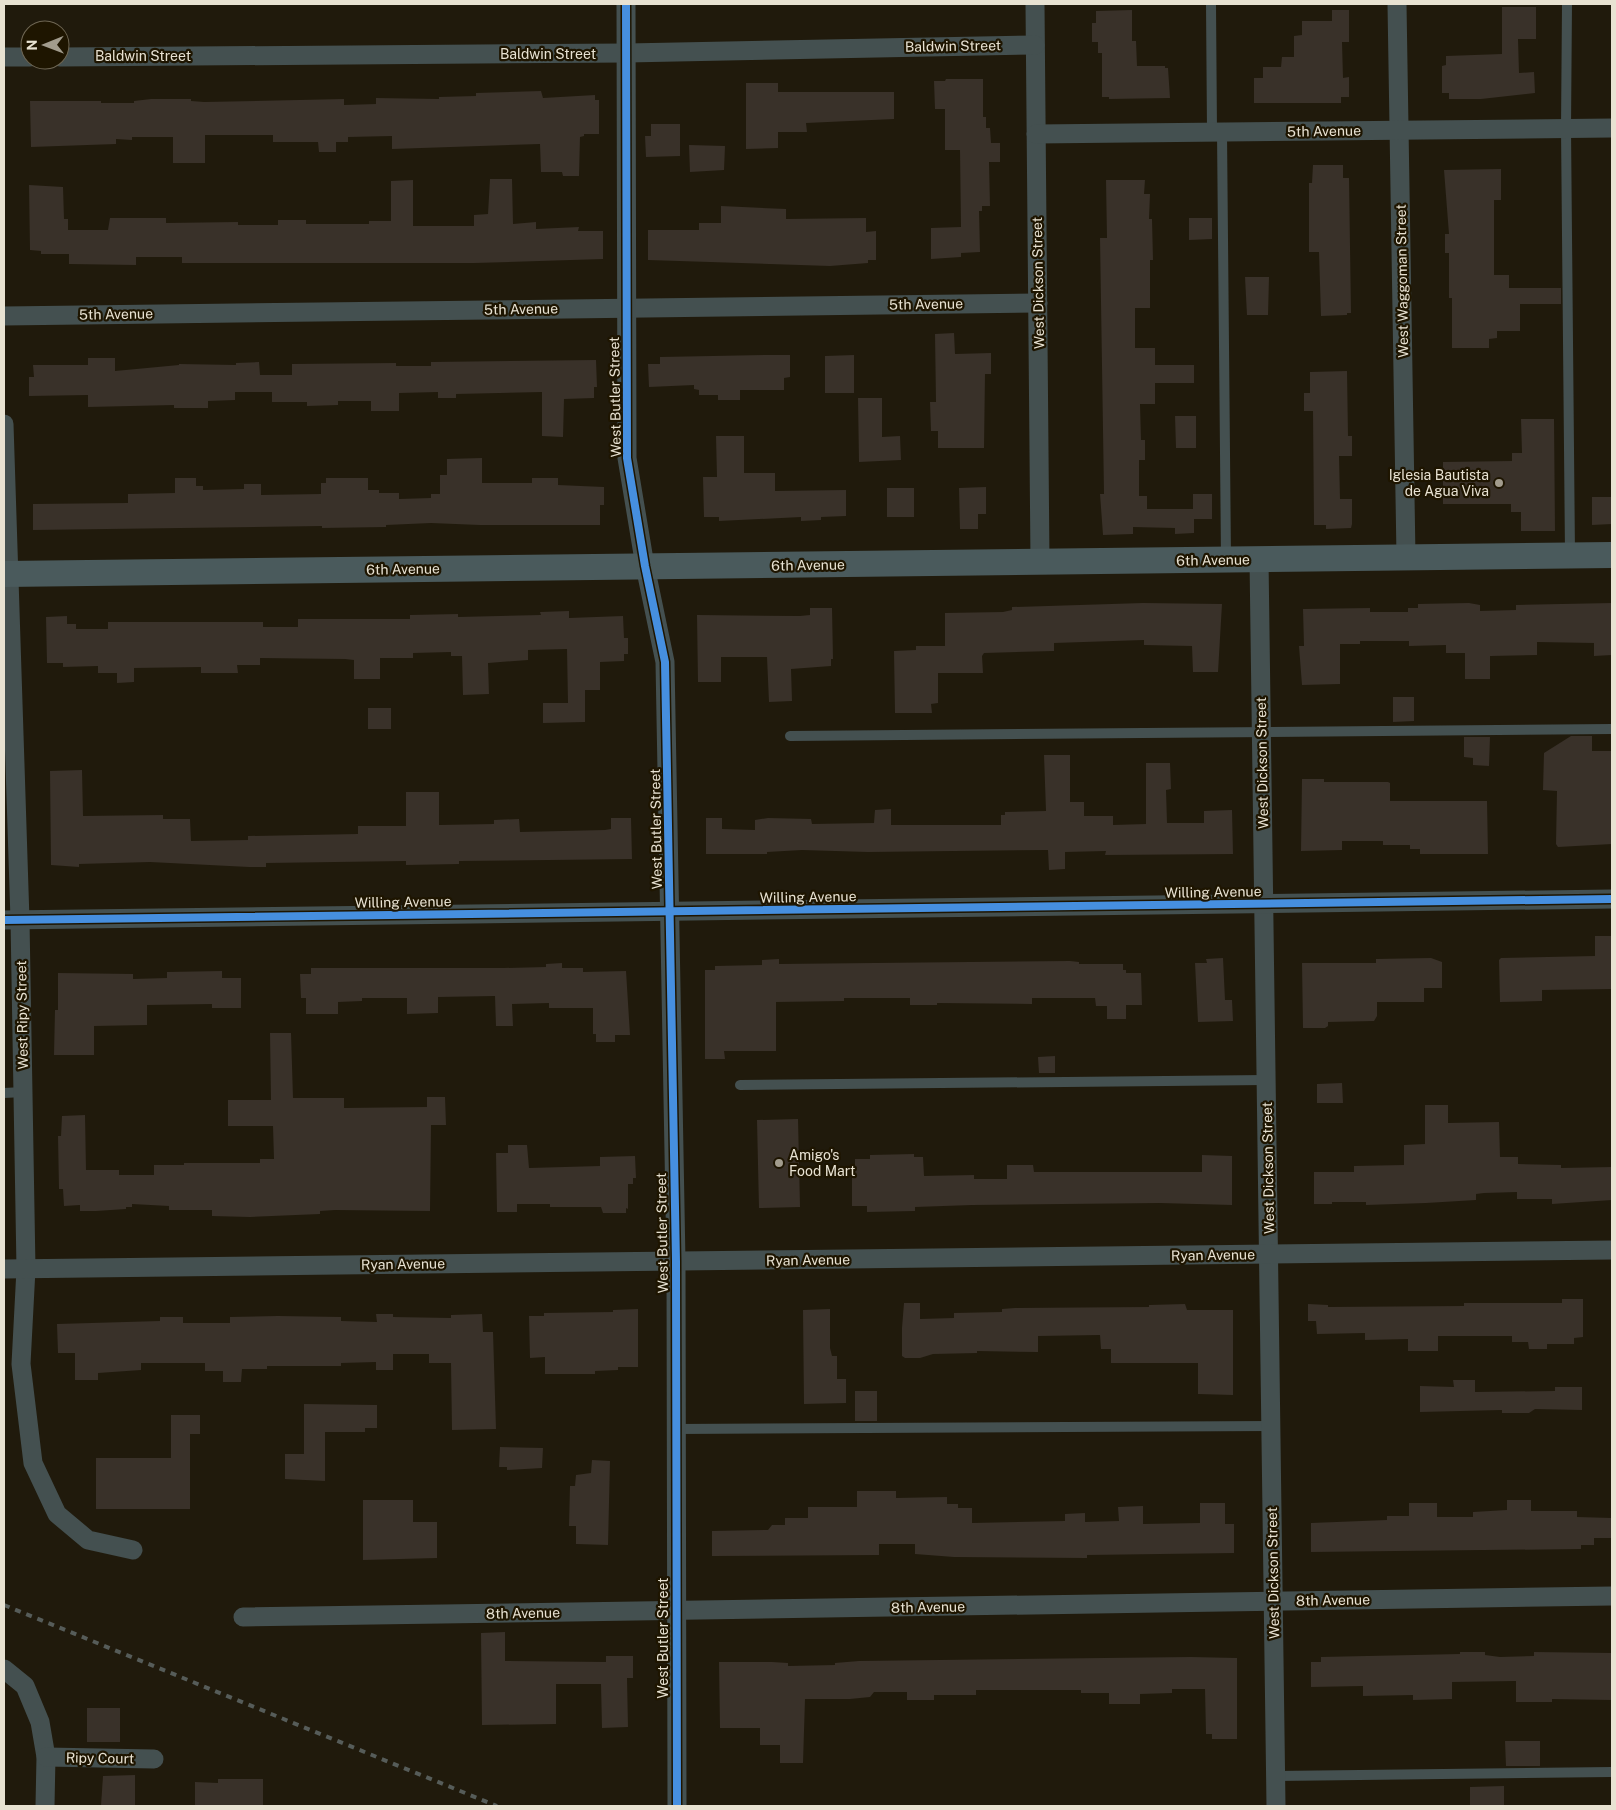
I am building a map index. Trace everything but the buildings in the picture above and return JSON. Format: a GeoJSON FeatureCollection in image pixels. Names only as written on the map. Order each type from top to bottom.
{"type":"FeatureCollection","features":[{"type":"Feature","properties":{"kind":"street","name":"West Butler Street"},"geometry":{"type":"LineString","coordinates":[[626,4],[628,458],[645,566],[665,662],[676,1261],[675,1610],[677,1806]]}},
{"type":"Feature","properties":{"kind":"street","name":"West Dickson Street"},"geometry":{"type":"LineString","coordinates":[[1035,4],[1040,562]]}},
{"type":"Feature","properties":{"kind":"street","name":"West Waggoman Street"},"geometry":{"type":"LineString","coordinates":[[1397,4],[1406,557]]}},
{"type":"Feature","properties":{"kind":"street","name":"Baldwin Street"},"geometry":{"type":"LineString","coordinates":[[70,57],[627,53],[1035,44]]}},
{"type":"Feature","properties":{"kind":"street"},"geometry":{"type":"LineString","coordinates":[[4,57],[20,57]]}},
{"type":"Feature","properties":{"kind":"street","name":"5th Avenue"},"geometry":{"type":"LineString","coordinates":[[1036,134],[1612,128]]}},
{"type":"Feature","properties":{"kind":"street","name":"5th Avenue"},"geometry":{"type":"LineString","coordinates":[[4,316],[1038,303]]}},
{"type":"Feature","properties":{"kind":"street","name":"West Ripy Street"},"geometry":{"type":"LineString","coordinates":[[4,424],[12,920],[23,1092],[26,1269],[21,1364],[33,1463],[58,1514],[88,1540],[133,1550]]}},
{"type":"Feature","properties":{"kind":"street","name":"6th Avenue"},"geometry":{"type":"LineString","coordinates":[[7,574],[1612,555]]}},
{"type":"Feature","properties":{"kind":"street","name":"West Dickson Street"},"geometry":{"type":"LineString","coordinates":[[1259,559],[1276,1806]]}},
{"type":"Feature","properties":{"kind":"street","name":"Willing Avenue"},"geometry":{"type":"LineString","coordinates":[[12,920],[1612,899]]}},
{"type":"Feature","properties":{"kind":"street","name":"Ryan Avenue"},"geometry":{"type":"LineString","coordinates":[[4,1269],[1612,1250]]}},
{"type":"Feature","properties":{"kind":"street","name":"8th Avenue"},"geometry":{"type":"LineString","coordinates":[[243,1617],[1612,1596]]}},
{"type":"Feature","properties":{"kind":"street"},"geometry":{"type":"LineString","coordinates":[[4,1669],[25,1686],[40,1722],[46,1758],[45,1806]]}},
{"type":"Feature","properties":{"kind":"street","name":"Ripy Court"},"geometry":{"type":"LineString","coordinates":[[46,1758],[154,1760]]}},
{"type":"Feature","properties":{"kind":"lane"},"geometry":{"type":"LineString","coordinates":[[1211,4],[1217,132],[1226,560]]}},
{"type":"Feature","properties":{"kind":"lane"},"geometry":{"type":"LineString","coordinates":[[1567,4],[1566,128],[1570,556]]}},
{"type":"Feature","properties":{"kind":"lane"},"geometry":{"type":"LineString","coordinates":[[790,736],[1261,734],[1612,729]]}},
{"type":"Feature","properties":{"kind":"lane"},"geometry":{"type":"LineString","coordinates":[[740,1085],[1266,1080]]}},
{"type":"Feature","properties":{"kind":"lane"},"geometry":{"type":"LineString","coordinates":[[4,1093],[23,1092]]}},
{"type":"Feature","properties":{"kind":"lane"},"geometry":{"type":"LineString","coordinates":[[676,1429],[1271,1426]]}},
{"type":"Feature","properties":{"kind":"lane"},"geometry":{"type":"LineString","coordinates":[[1276,1776],[1612,1772]]}},
{"type":"Feature","properties":{"kind":"railway"},"geometry":{"type":"LineString","coordinates":[[4,1605],[497,1806]]}},
{"type":"Feature","properties":{"kind":"cycle path"},"geometry":{"type":"LineString","coordinates":[[626,4],[627,458],[645,566],[665,662],[676,1261],[677,1806]]}},
{"type":"Feature","properties":{"kind":"cycle path"},"geometry":{"type":"LineString","coordinates":[[4,920],[1612,899]]}},
{"type":"Feature","properties":{"kind":"place","name":"Iglesia Bautista de Agua Viva"},"geometry":{"type":"Point","coordinates":[1499,483]}},
{"type":"Feature","properties":{"kind":"place","name":"Amigo's Food Mart"},"geometry":{"type":"Point","coordinates":[779,1163]}}]}
